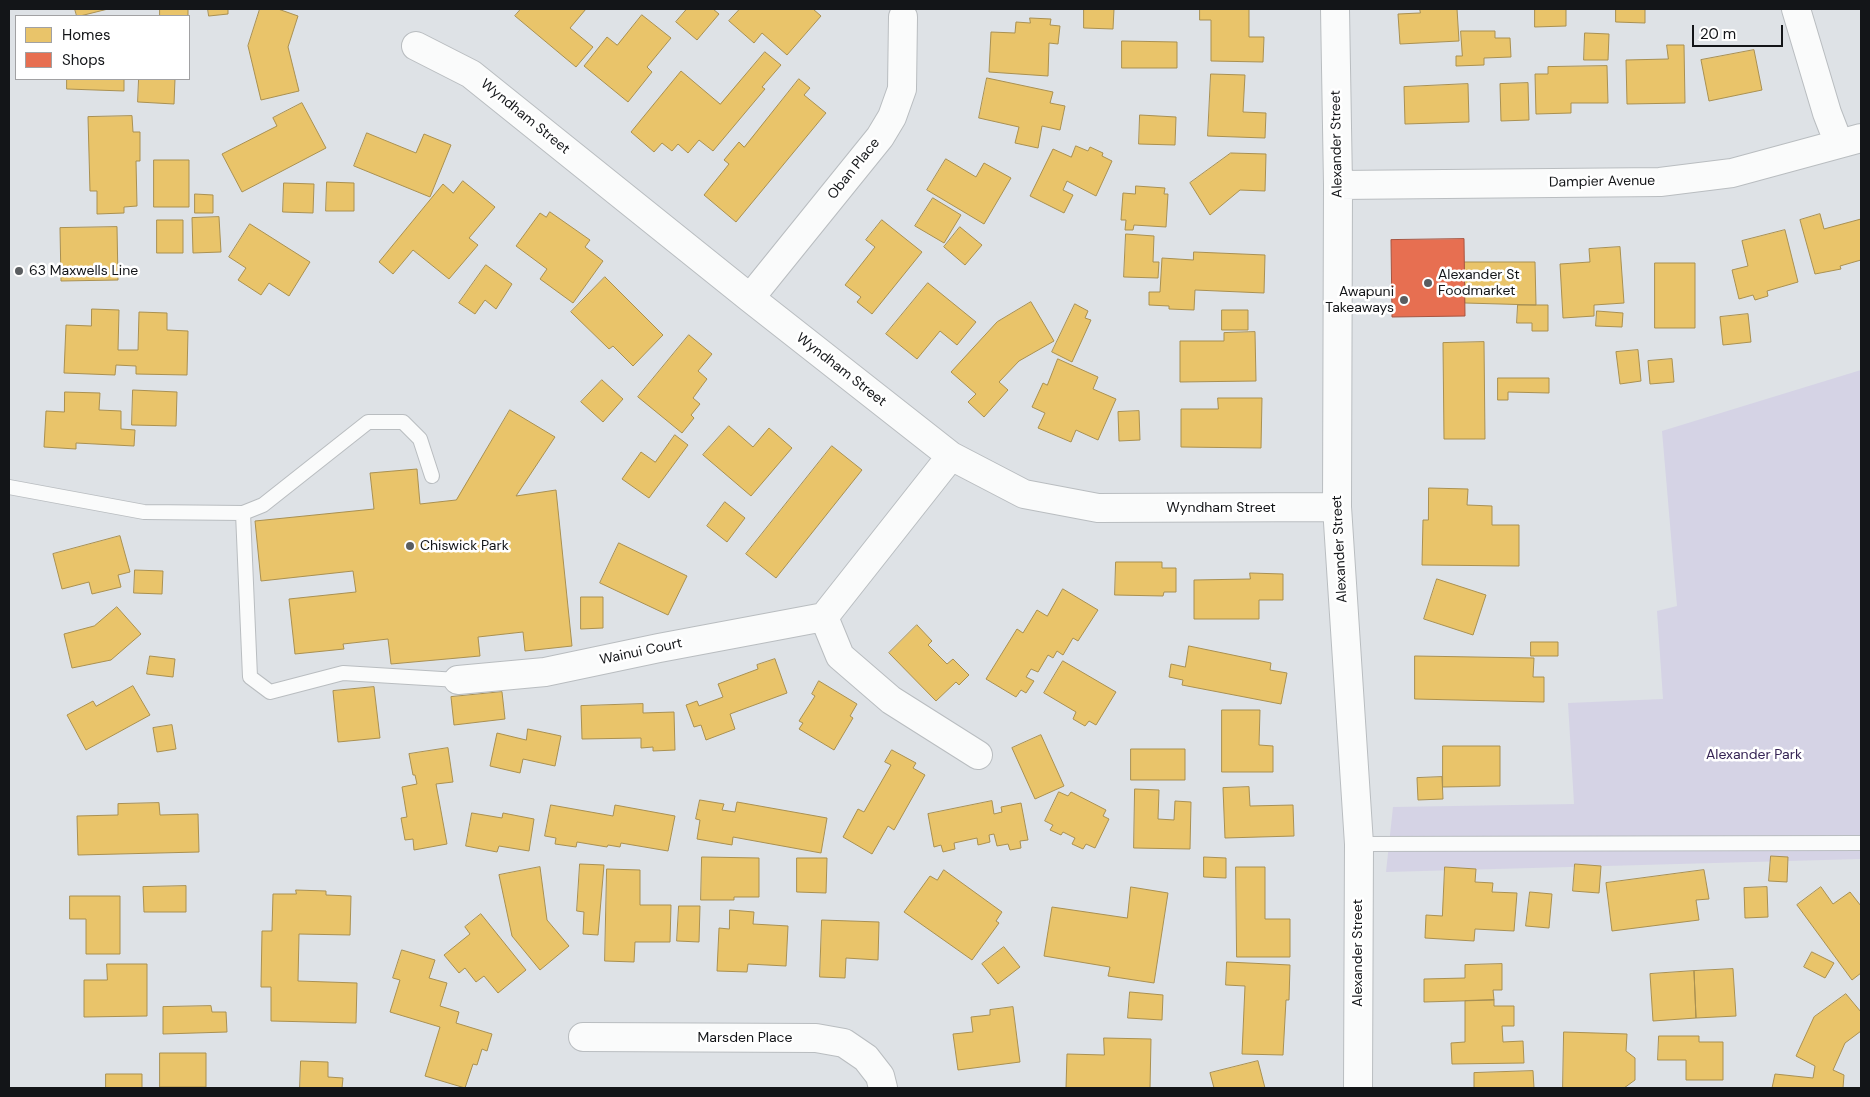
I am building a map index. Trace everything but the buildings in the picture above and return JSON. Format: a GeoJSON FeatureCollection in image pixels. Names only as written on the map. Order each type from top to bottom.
{"type":"FeatureCollection","features":[{"type":"Feature","properties":{"kind":"street","name":"Alexander Street"},"geometry":{"type":"LineString","coordinates":[[1335,9],[1338,185],[1337,507],[1358,844],[1358,1088]]}},
{"type":"Feature","properties":{"kind":"street"},"geometry":{"type":"LineString","coordinates":[[1796,9],[1827,113],[1850,141]]}},
{"type":"Feature","properties":{"kind":"street","name":"Oban Place"},"geometry":{"type":"LineString","coordinates":[[750,298],[880,137],[892,117],[902,89],[903,18]]}},
{"type":"Feature","properties":{"kind":"street","name":"Wyndham Street"},"geometry":{"type":"LineString","coordinates":[[416,46],[471,74],[750,298],[951,456],[1024,494],[1098,508],[1337,507]]}},
{"type":"Feature","properties":{"kind":"street","name":"Dampier Avenue"},"geometry":{"type":"LineString","coordinates":[[1338,185],[1660,182],[1732,173],[1850,141]]}},
{"type":"Feature","properties":{"kind":"street"},"geometry":{"type":"LineString","coordinates":[[951,456],[824,617],[840,656],[891,700],[978,756]]}},
{"type":"Feature","properties":{"kind":"street","name":"Wainui Court"},"geometry":{"type":"LineString","coordinates":[[458,680],[544,672],[824,617]]}},
{"type":"Feature","properties":{"kind":"street","name":"Marsden Place"},"geometry":{"type":"LineString","coordinates":[[583,1036],[816,1038],[844,1043],[866,1058],[880,1076],[883,1088]]}},
{"type":"Feature","properties":{"kind":"lane"},"geometry":{"type":"LineString","coordinates":[[9,487],[144,512],[243,513],[263,504],[368,422],[403,422],[420,439],[432,476]]}},
{"type":"Feature","properties":{"kind":"lane"},"geometry":{"type":"LineString","coordinates":[[243,513],[250,677],[270,692],[343,673],[458,680]]}},
{"type":"Feature","properties":{"kind":"lane"},"geometry":{"type":"LineString","coordinates":[[1358,844],[1861,843]]}},
{"type":"Feature","properties":{"kind":"green space","name":"Alexander Park"},"geometry":{"type":"Polygon","coordinates":[[[1861,370],[1861,859],[1386,872],[1393,807],[1574,804],[1568,703],[1663,699],[1657,611],[1677,606],[1662,431],[1861,370]]]}},
{"type":"Feature","properties":{"kind":"place","name":"63 Maxwells Line"},"geometry":{"type":"Point","coordinates":[19,271]}},
{"type":"Feature","properties":{"kind":"place","name":"Alexander St Foodmarket"},"geometry":{"type":"Point","coordinates":[1428,283]}},
{"type":"Feature","properties":{"kind":"place","name":"Awapuni Takeaways"},"geometry":{"type":"Point","coordinates":[1404,300]}},
{"type":"Feature","properties":{"kind":"place","name":"Chiswick Park"},"geometry":{"type":"Point","coordinates":[410,546]}}]}
